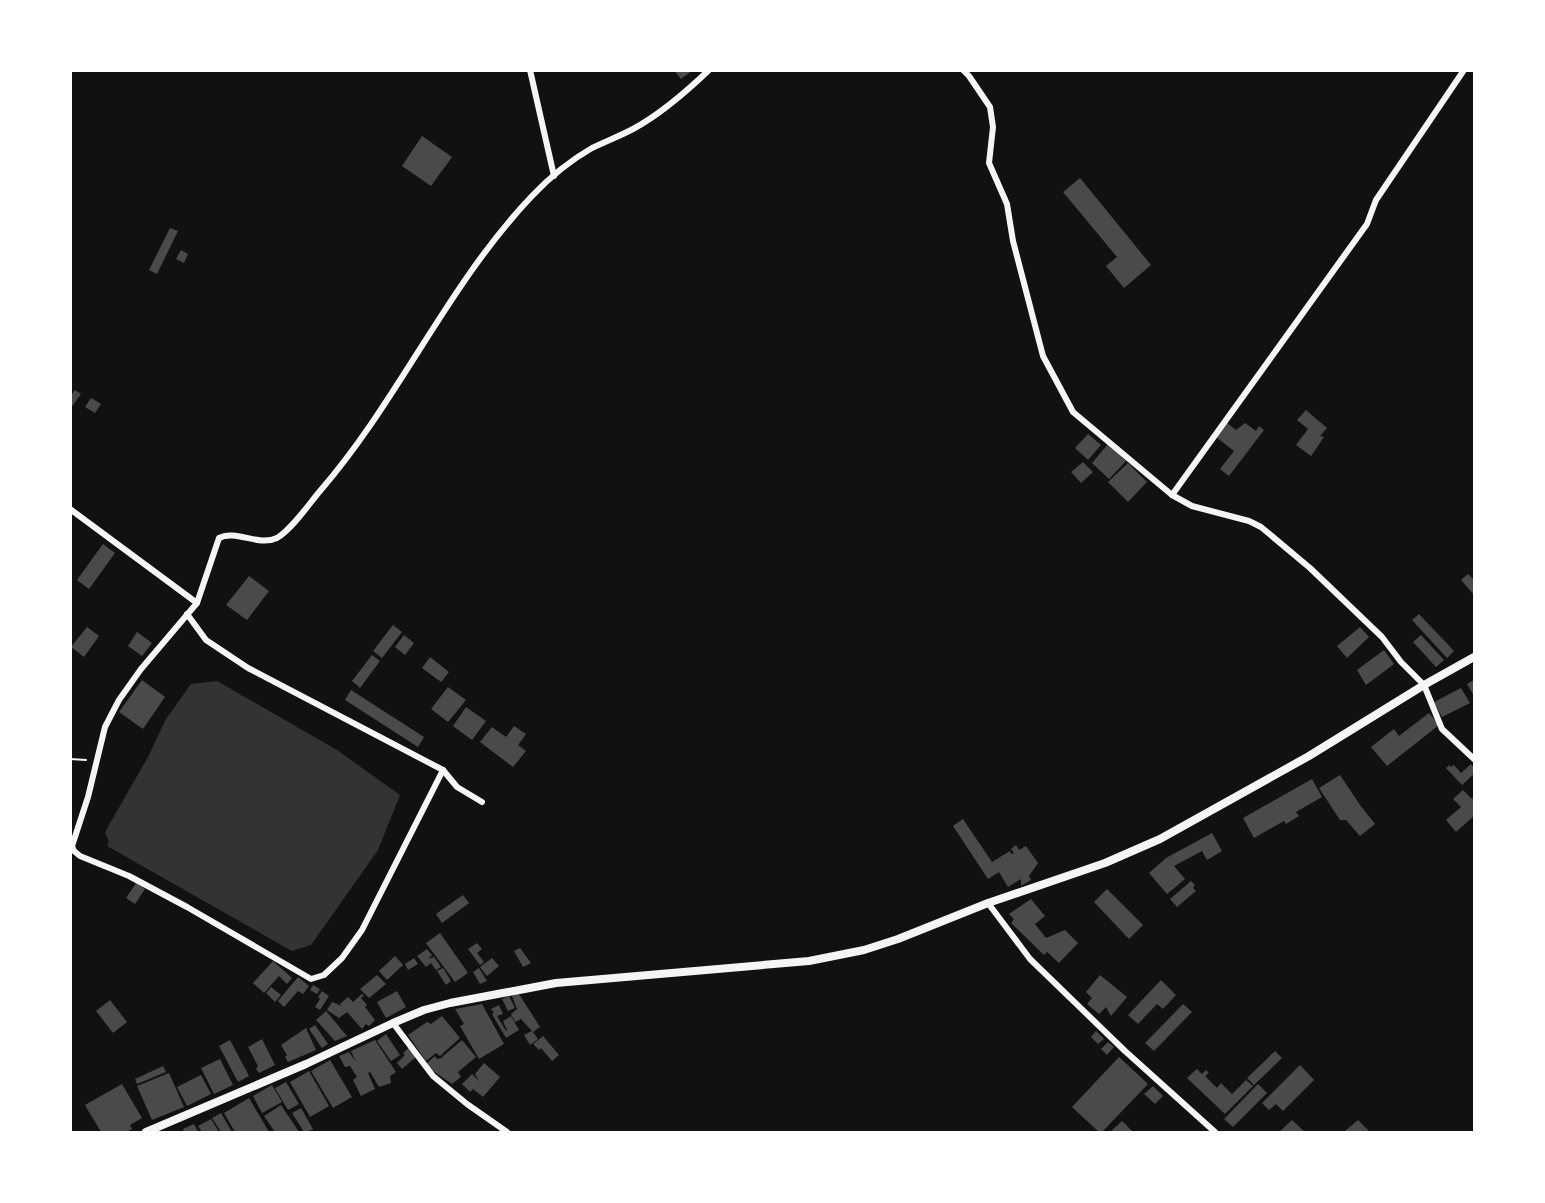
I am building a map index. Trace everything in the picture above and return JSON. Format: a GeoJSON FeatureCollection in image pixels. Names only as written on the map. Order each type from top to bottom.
{"type":"FeatureCollection","features":[{"type":"Feature","properties":{"kind":"street"},"geometry":{"type":"LineString","coordinates":[[530,70],[554,176]]}},
{"type":"Feature","properties":{"kind":"street"},"geometry":{"type":"LineString","coordinates":[[443,770],[362,930],[342,958],[324,975],[315,979],[311,979],[129,876],[76,854],[72,846],[98,760],[105,727],[119,700],[141,669],[197,603],[219,538],[225,535],[258,541],[277,538],[345,461],[392,394],[458,291],[503,228],[532,195],[591,149],[642,123],[687,91],[709,70]]}},
{"type":"Feature","properties":{"kind":"street"},"geometry":{"type":"LineString","coordinates":[[963,70],[983,95],[993,116],[989,163],[1007,204],[1013,241],[1043,356],[1073,412],[1172,495],[1192,506],[1249,521],[1268,532],[1310,568],[1374,630],[1424,685],[1442,729],[1474,759]]}},
{"type":"Feature","properties":{"kind":"street"},"geometry":{"type":"LineString","coordinates":[[1172,495],[1367,224],[1376,200],[1464,70]]}},
{"type":"Feature","properties":{"kind":"street"},"geometry":{"type":"LineString","coordinates":[[70,509],[197,603]]}},
{"type":"Feature","properties":{"kind":"street"},"geometry":{"type":"LineString","coordinates":[[187,614],[206,640],[248,668],[443,770],[457,787],[482,802]]}},
{"type":"Feature","properties":{"kind":"street"},"geometry":{"type":"LineString","coordinates":[[146,1132],[296,1069],[393,1023],[424,1010],[450,1003],[556,983],[789,963],[848,954],[898,939],[988,903],[1105,863],[1160,839],[1309,756],[1474,657]]}},
{"type":"Feature","properties":{"kind":"street"},"geometry":{"type":"LineString","coordinates":[[988,903],[1030,959],[1125,1051],[1215,1132]]}},
{"type":"Feature","properties":{"kind":"street"},"geometry":{"type":"LineString","coordinates":[[393,1023],[433,1076],[466,1104],[507,1132]]}},
{"type":"Feature","properties":{"kind":"path"},"geometry":{"type":"LineString","coordinates":[[70,759],[98,760]]}},
{"type":"Feature","properties":{"kind":"shaded area"},"geometry":{"type":"Polygon","coordinates":[[[217,681],[337,750],[400,795],[378,850],[311,945],[292,951],[107,846],[109,841],[105,833],[148,757],[166,719],[191,684],[217,681]]]}},
{"type":"Feature","properties":{"kind":"building"},"geometry":{"type":"Polygon","coordinates":[[[674,70],[693,70],[681,79],[674,70]]]}},
{"type":"Feature","properties":{"kind":"building"},"geometry":{"type":"Polygon","coordinates":[[[422,136],[452,157],[431,186],[402,166],[422,136]]]}},
{"type":"Feature","properties":{"kind":"building"},"geometry":{"type":"Polygon","coordinates":[[[1080,178],[1151,265],[1124,288],[1106,266],[1117,257],[1063,192],[1080,178]]]}},
{"type":"Feature","properties":{"kind":"building"},"geometry":{"type":"Polygon","coordinates":[[[170,228],[178,231],[157,274],[149,270],[170,228]]]}},
{"type":"Feature","properties":{"kind":"building"},"geometry":{"type":"Polygon","coordinates":[[[181,250],[188,254],[184,263],[176,259],[181,250]]]}},
{"type":"Feature","properties":{"kind":"building"},"geometry":{"type":"Polygon","coordinates":[[[75,390],[81,394],[70,409],[70,397],[75,390]]]}},
{"type":"Feature","properties":{"kind":"building"},"geometry":{"type":"Polygon","coordinates":[[[91,398],[101,404],[95,413],[85,407],[91,398]]]}},
{"type":"Feature","properties":{"kind":"building"},"geometry":{"type":"Polygon","coordinates":[[[1306,410],[1327,428],[1320,436],[1324,437],[1311,456],[1296,445],[1308,429],[1297,420],[1306,410]]]}},
{"type":"Feature","properties":{"kind":"building"},"geometry":{"type":"Polygon","coordinates":[[[1227,423],[1236,430],[1245,423],[1256,431],[1259,426],[1264,430],[1229,476],[1220,469],[1234,451],[1216,437],[1227,423]]]}},
{"type":"Feature","properties":{"kind":"building"},"geometry":{"type":"Polygon","coordinates":[[[1088,434],[1101,445],[1088,460],[1075,448],[1088,434]]]}},
{"type":"Feature","properties":{"kind":"building"},"geometry":{"type":"Polygon","coordinates":[[[1108,444],[1126,461],[1109,479],[1092,463],[1108,444]]]}},
{"type":"Feature","properties":{"kind":"building"},"geometry":{"type":"Polygon","coordinates":[[[1083,462],[1093,472],[1081,483],[1071,472],[1083,462]]]}},
{"type":"Feature","properties":{"kind":"building"},"geometry":{"type":"Polygon","coordinates":[[[1128,463],[1147,482],[1128,502],[1108,482],[1128,463]]]}},
{"type":"Feature","properties":{"kind":"building"},"geometry":{"type":"Polygon","coordinates":[[[103,544],[115,553],[89,589],[77,580],[103,544]]]}},
{"type":"Feature","properties":{"kind":"building"},"geometry":{"type":"Polygon","coordinates":[[[1468,574],[1474,580],[1474,595],[1461,580],[1468,574]]]}},
{"type":"Feature","properties":{"kind":"building"},"geometry":{"type":"Polygon","coordinates":[[[249,576],[269,591],[247,620],[226,605],[249,576]]]}},
{"type":"Feature","properties":{"kind":"building"},"geometry":{"type":"Polygon","coordinates":[[[1419,614],[1454,651],[1447,658],[1412,620],[1419,614]]]}},
{"type":"Feature","properties":{"kind":"building"},"geometry":{"type":"Polygon","coordinates":[[[393,625],[402,632],[382,658],[373,651],[393,625]]]}},
{"type":"Feature","properties":{"kind":"building"},"geometry":{"type":"Polygon","coordinates":[[[87,627],[99,636],[84,657],[71,647],[87,627]]]}},
{"type":"Feature","properties":{"kind":"building"},"geometry":{"type":"Polygon","coordinates":[[[1360,627],[1369,637],[1347,658],[1337,646],[1360,627]]]}},
{"type":"Feature","properties":{"kind":"building"},"geometry":{"type":"Polygon","coordinates":[[[137,632],[152,643],[142,656],[128,646],[137,632]]]}},
{"type":"Feature","properties":{"kind":"building"},"geometry":{"type":"Polygon","coordinates":[[[404,635],[414,643],[405,655],[395,647],[404,635]]]}},
{"type":"Feature","properties":{"kind":"building"},"geometry":{"type":"Polygon","coordinates":[[[1421,635],[1444,660],[1436,667],[1413,642],[1421,635]]]}},
{"type":"Feature","properties":{"kind":"building"},"geometry":{"type":"Polygon","coordinates":[[[1384,650],[1394,664],[1366,685],[1357,670],[1384,650]]]}},
{"type":"Feature","properties":{"kind":"building"},"geometry":{"type":"Polygon","coordinates":[[[372,655],[380,661],[360,688],[352,681],[372,655]]]}},
{"type":"Feature","properties":{"kind":"building"},"geometry":{"type":"Polygon","coordinates":[[[430,657],[449,672],[441,682],[422,668],[430,657]]]}},
{"type":"Feature","properties":{"kind":"building"},"geometry":{"type":"Polygon","coordinates":[[[142,680],[165,697],[143,729],[119,712],[142,680]]]}},
{"type":"Feature","properties":{"kind":"building"},"geometry":{"type":"Polygon","coordinates":[[[1474,680],[1474,696],[1467,684],[1474,680]]]}},
{"type":"Feature","properties":{"kind":"building"},"geometry":{"type":"Polygon","coordinates":[[[448,687],[466,700],[448,722],[431,709],[448,687]]]}},
{"type":"Feature","properties":{"kind":"building"},"geometry":{"type":"Polygon","coordinates":[[[1461,688],[1470,703],[1442,717],[1434,702],[1461,688]]]}},
{"type":"Feature","properties":{"kind":"building"},"geometry":{"type":"Polygon","coordinates":[[[351,690],[424,737],[418,747],[345,700],[351,690]]]}},
{"type":"Feature","properties":{"kind":"building"},"geometry":{"type":"Polygon","coordinates":[[[466,707],[486,721],[472,740],[453,726],[466,707]]]}},
{"type":"Feature","properties":{"kind":"building"},"geometry":{"type":"Polygon","coordinates":[[[1429,713],[1439,725],[1387,766],[1371,747],[1394,729],[1399,736],[1429,713]]]}},
{"type":"Feature","properties":{"kind":"building"},"geometry":{"type":"Polygon","coordinates":[[[514,726],[526,734],[518,745],[526,751],[513,767],[480,742],[492,727],[506,737],[514,726]]]}},
{"type":"Feature","properties":{"kind":"building"},"geometry":{"type":"Polygon","coordinates":[[[1471,764],[1474,774],[1462,785],[1446,768],[1454,765],[1461,773],[1471,764]]]}},
{"type":"Feature","properties":{"kind":"building"},"geometry":{"type":"Polygon","coordinates":[[[1340,775],[1375,824],[1360,836],[1346,820],[1340,820],[1319,788],[1340,775]]]}},
{"type":"Feature","properties":{"kind":"building"},"geometry":{"type":"Polygon","coordinates":[[[1312,779],[1322,797],[1296,812],[1299,816],[1286,824],[1284,821],[1254,838],[1243,818],[1312,779]]]}},
{"type":"Feature","properties":{"kind":"building"},"geometry":{"type":"Polygon","coordinates":[[[1463,790],[1472,799],[1474,797],[1474,816],[1456,832],[1446,820],[1461,807],[1453,799],[1463,790]]]}},
{"type":"Feature","properties":{"kind":"building"},"geometry":{"type":"Polygon","coordinates":[[[963,819],[992,862],[1010,851],[1011,854],[1014,853],[1011,849],[1016,845],[1019,850],[1026,846],[1038,863],[1029,876],[1031,880],[1021,886],[1021,879],[1008,887],[999,872],[988,879],[953,826],[963,819]]]}},
{"type":"Feature","properties":{"kind":"building"},"geometry":{"type":"Polygon","coordinates":[[[1212,833],[1222,851],[1207,860],[1202,851],[1174,866],[1185,879],[1167,894],[1149,873],[1166,858],[1212,833]]]}},
{"type":"Feature","properties":{"kind":"building"},"geometry":{"type":"Polygon","coordinates":[[[1191,881],[1196,891],[1177,907],[1170,899],[1191,881]]]}},
{"type":"Feature","properties":{"kind":"building"},"geometry":{"type":"Polygon","coordinates":[[[136,883],[145,889],[135,904],[126,898],[136,883]]]}},
{"type":"Feature","properties":{"kind":"building"},"geometry":{"type":"Polygon","coordinates":[[[1107,889],[1143,925],[1129,939],[1094,902],[1107,889]]]}},
{"type":"Feature","properties":{"kind":"building"},"geometry":{"type":"Polygon","coordinates":[[[463,895],[469,903],[442,923],[436,914],[463,895]]]}},
{"type":"Feature","properties":{"kind":"building"},"geometry":{"type":"Polygon","coordinates":[[[1031,899],[1045,916],[1035,924],[1046,938],[1065,930],[1078,943],[1059,963],[1047,952],[1044,955],[1011,923],[1014,919],[1009,914],[1031,899]]]}},
{"type":"Feature","properties":{"kind":"building"},"geometry":{"type":"Polygon","coordinates":[[[440,933],[468,973],[455,982],[426,943],[440,933]]]}},
{"type":"Feature","properties":{"kind":"building"},"geometry":{"type":"Polygon","coordinates":[[[477,943],[482,949],[477,953],[484,962],[480,965],[468,949],[477,943]]]}},
{"type":"Feature","properties":{"kind":"building"},"geometry":{"type":"Polygon","coordinates":[[[520,948],[531,963],[523,967],[514,951],[520,948]]]}},
{"type":"Feature","properties":{"kind":"building"},"geometry":{"type":"Polygon","coordinates":[[[427,949],[432,955],[428,959],[434,957],[441,967],[436,970],[431,963],[426,967],[417,956],[427,949]]]}},
{"type":"Feature","properties":{"kind":"building"},"geometry":{"type":"Polygon","coordinates":[[[395,956],[403,965],[387,980],[379,971],[395,956]]]}},
{"type":"Feature","properties":{"kind":"building"},"geometry":{"type":"Polygon","coordinates":[[[414,958],[418,964],[408,970],[405,964],[414,958]]]}},
{"type":"Feature","properties":{"kind":"building"},"geometry":{"type":"Polygon","coordinates":[[[492,958],[499,966],[487,976],[480,967],[492,958]]]}},
{"type":"Feature","properties":{"kind":"building"},"geometry":{"type":"Polygon","coordinates":[[[273,961],[292,978],[287,984],[279,976],[264,993],[253,983],[273,961]]]}},
{"type":"Feature","properties":{"kind":"building"},"geometry":{"type":"Polygon","coordinates":[[[443,968],[451,981],[446,985],[437,971],[443,968]]]}},
{"type":"Feature","properties":{"kind":"building"},"geometry":{"type":"Polygon","coordinates":[[[479,968],[487,981],[480,984],[473,972],[479,968]]]}},
{"type":"Feature","properties":{"kind":"building"},"geometry":{"type":"Polygon","coordinates":[[[377,975],[386,984],[369,998],[360,989],[377,975]]]}},
{"type":"Feature","properties":{"kind":"building"},"geometry":{"type":"Polygon","coordinates":[[[1100,975],[1127,997],[1111,1016],[1106,1007],[1099,1014],[1087,1004],[1092,998],[1086,992],[1100,975]]]}},
{"type":"Feature","properties":{"kind":"building"},"geometry":{"type":"Polygon","coordinates":[[[298,977],[309,986],[303,994],[298,991],[284,1007],[278,1001],[298,977]]]}},
{"type":"Feature","properties":{"kind":"building"},"geometry":{"type":"Polygon","coordinates":[[[1161,980],[1176,995],[1163,1009],[1157,1004],[1138,1024],[1128,1015],[1161,980]]]}},
{"type":"Feature","properties":{"kind":"building"},"geometry":{"type":"Polygon","coordinates":[[[313,985],[320,989],[317,994],[310,990],[313,985]]]}},
{"type":"Feature","properties":{"kind":"building"},"geometry":{"type":"Polygon","coordinates":[[[271,987],[281,995],[275,1002],[266,993],[271,987]]]}},
{"type":"Feature","properties":{"kind":"building"},"geometry":{"type":"Polygon","coordinates":[[[322,991],[329,996],[320,1010],[315,1007],[322,991]]]}},
{"type":"Feature","properties":{"kind":"building"},"geometry":{"type":"Polygon","coordinates":[[[397,991],[406,1007],[386,1018],[377,1002],[397,991]]]}},
{"type":"Feature","properties":{"kind":"building"},"geometry":{"type":"Polygon","coordinates":[[[362,994],[364,995],[361,998],[367,1005],[365,1007],[375,1020],[369,1026],[366,1024],[362,1029],[347,1012],[339,1018],[327,1010],[332,1002],[342,1006],[340,1004],[348,997],[353,1002],[362,994]]]}},
{"type":"Feature","properties":{"kind":"building"},"geometry":{"type":"Polygon","coordinates":[[[519,994],[540,1027],[533,1032],[538,1039],[530,1045],[524,1035],[532,1031],[521,1019],[515,1022],[511,1014],[517,1009],[512,996],[519,994]]]}},
{"type":"Feature","properties":{"kind":"building"},"geometry":{"type":"Polygon","coordinates":[[[509,996],[515,1008],[508,1011],[502,999],[509,996]]]}},
{"type":"Feature","properties":{"kind":"building"},"geometry":{"type":"Polygon","coordinates":[[[110,1000],[127,1022],[113,1033],[96,1011],[110,1000]]]}},
{"type":"Feature","properties":{"kind":"building"},"geometry":{"type":"Polygon","coordinates":[[[482,1004],[504,1044],[479,1059],[460,1026],[464,1024],[455,1009],[482,1004]]]}},
{"type":"Feature","properties":{"kind":"building"},"geometry":{"type":"Polygon","coordinates":[[[1183,1004],[1192,1012],[1154,1051],[1145,1043],[1183,1004]]]}},
{"type":"Feature","properties":{"kind":"building"},"geometry":{"type":"Polygon","coordinates":[[[499,1005],[503,1014],[497,1016],[506,1031],[503,1021],[511,1016],[519,1030],[506,1038],[492,1014],[494,1013],[491,1009],[499,1005]]]}},
{"type":"Feature","properties":{"kind":"building"},"geometry":{"type":"Polygon","coordinates":[[[326,1011],[347,1036],[335,1041],[316,1020],[326,1011]]]}},
{"type":"Feature","properties":{"kind":"building"},"geometry":{"type":"Polygon","coordinates":[[[442,1016],[460,1038],[440,1056],[436,1053],[426,1061],[408,1035],[427,1022],[431,1024],[442,1016]]]}},
{"type":"Feature","properties":{"kind":"building"},"geometry":{"type":"Polygon","coordinates":[[[315,1025],[328,1044],[322,1048],[309,1029],[315,1025]]]}},
{"type":"Feature","properties":{"kind":"building"},"geometry":{"type":"Polygon","coordinates":[[[306,1028],[316,1050],[288,1062],[281,1045],[306,1028]]]}},
{"type":"Feature","properties":{"kind":"building"},"geometry":{"type":"Polygon","coordinates":[[[1096,1031],[1104,1039],[1098,1044],[1091,1037],[1096,1031]]]}},
{"type":"Feature","properties":{"kind":"building"},"geometry":{"type":"Polygon","coordinates":[[[386,1034],[400,1055],[391,1061],[377,1041],[386,1034]]]}},
{"type":"Feature","properties":{"kind":"building"},"geometry":{"type":"Polygon","coordinates":[[[543,1036],[559,1055],[552,1061],[541,1048],[539,1050],[533,1044],[543,1036]]]}},
{"type":"Feature","properties":{"kind":"building"},"geometry":{"type":"Polygon","coordinates":[[[262,1039],[275,1065],[259,1073],[256,1069],[258,1066],[248,1047],[262,1039]]]}},
{"type":"Feature","properties":{"kind":"building"},"geometry":{"type":"Polygon","coordinates":[[[230,1040],[249,1076],[238,1082],[219,1046],[230,1040]]]}},
{"type":"Feature","properties":{"kind":"building"},"geometry":{"type":"Polygon","coordinates":[[[375,1040],[396,1072],[390,1076],[391,1083],[379,1087],[370,1072],[368,1073],[375,1089],[361,1096],[353,1080],[357,1077],[350,1066],[345,1067],[339,1056],[349,1052],[356,1062],[351,1051],[375,1040]]]}},
{"type":"Feature","properties":{"kind":"building"},"geometry":{"type":"Polygon","coordinates":[[[462,1040],[476,1057],[458,1072],[461,1077],[452,1084],[426,1064],[435,1056],[437,1059],[441,1058],[462,1040]]]}},
{"type":"Feature","properties":{"kind":"building"},"geometry":{"type":"Polygon","coordinates":[[[1108,1042],[1114,1047],[1107,1055],[1101,1049],[1108,1042]]]}},
{"type":"Feature","properties":{"kind":"building"},"geometry":{"type":"Polygon","coordinates":[[[410,1047],[417,1056],[402,1069],[397,1063],[410,1047]]]}},
{"type":"Feature","properties":{"kind":"building"},"geometry":{"type":"Polygon","coordinates":[[[1275,1051],[1282,1058],[1254,1085],[1247,1078],[1275,1051]]]}},
{"type":"Feature","properties":{"kind":"building"},"geometry":{"type":"Polygon","coordinates":[[[1119,1057],[1148,1084],[1102,1132],[1099,1132],[1072,1107],[1119,1057]]]}},
{"type":"Feature","properties":{"kind":"building"},"geometry":{"type":"Polygon","coordinates":[[[220,1059],[233,1085],[214,1094],[201,1068],[220,1059]]]}},
{"type":"Feature","properties":{"kind":"building"},"geometry":{"type":"Polygon","coordinates":[[[330,1060],[352,1097],[333,1108],[311,1071],[330,1060]]]}},
{"type":"Feature","properties":{"kind":"building"},"geometry":{"type":"Polygon","coordinates":[[[484,1063],[500,1077],[483,1097],[473,1089],[470,1092],[462,1084],[472,1074],[479,1081],[475,1074],[484,1063]]]}},
{"type":"Feature","properties":{"kind":"building"},"geometry":{"type":"Polygon","coordinates":[[[1300,1065],[1314,1080],[1283,1111],[1276,1104],[1269,1110],[1262,1103],[1300,1065]]]}},
{"type":"Feature","properties":{"kind":"building"},"geometry":{"type":"Polygon","coordinates":[[[163,1066],[166,1072],[137,1084],[135,1079],[163,1066]]]}},
{"type":"Feature","properties":{"kind":"building"},"geometry":{"type":"Polygon","coordinates":[[[1197,1069],[1202,1074],[1206,1070],[1209,1073],[1205,1076],[1217,1088],[1221,1083],[1232,1094],[1246,1080],[1253,1086],[1225,1114],[1187,1078],[1197,1069]]]}},
{"type":"Feature","properties":{"kind":"building"},"geometry":{"type":"Polygon","coordinates":[[[309,1071],[329,1106],[310,1117],[290,1082],[309,1071]]]}},
{"type":"Feature","properties":{"kind":"building"},"geometry":{"type":"Polygon","coordinates":[[[169,1073],[184,1107],[152,1120],[137,1086],[169,1073]]]}},
{"type":"Feature","properties":{"kind":"building"},"geometry":{"type":"Polygon","coordinates":[[[201,1075],[211,1094],[187,1106],[177,1087],[201,1075]]]}},
{"type":"Feature","properties":{"kind":"building"},"geometry":{"type":"Polygon","coordinates":[[[286,1082],[299,1104],[288,1110],[275,1088],[286,1082]]]}},
{"type":"Feature","properties":{"kind":"building"},"geometry":{"type":"Polygon","coordinates":[[[122,1084],[142,1118],[130,1125],[132,1129],[127,1132],[101,1132],[85,1105],[122,1084]]]}},
{"type":"Feature","properties":{"kind":"building"},"geometry":{"type":"Polygon","coordinates":[[[1258,1084],[1267,1093],[1233,1127],[1224,1119],[1258,1084]]]}},
{"type":"Feature","properties":{"kind":"building"},"geometry":{"type":"Polygon","coordinates":[[[272,1085],[282,1102],[262,1113],[253,1096],[272,1085]]]}},
{"type":"Feature","properties":{"kind":"building"},"geometry":{"type":"Polygon","coordinates":[[[1153,1086],[1163,1096],[1155,1104],[1144,1094],[1153,1086]]]}},
{"type":"Feature","properties":{"kind":"building"},"geometry":{"type":"Polygon","coordinates":[[[249,1098],[269,1132],[235,1132],[224,1113],[249,1098]]]}},
{"type":"Feature","properties":{"kind":"building"},"geometry":{"type":"Polygon","coordinates":[[[281,1105],[299,1132],[275,1132],[264,1116],[281,1105]]]}},
{"type":"Feature","properties":{"kind":"building"},"geometry":{"type":"Polygon","coordinates":[[[301,1108],[313,1129],[307,1132],[304,1132],[292,1113],[301,1108]]]}},
{"type":"Feature","properties":{"kind":"building"},"geometry":{"type":"Polygon","coordinates":[[[221,1113],[232,1132],[221,1132],[212,1118],[221,1113]]]}},
{"type":"Feature","properties":{"kind":"building"},"geometry":{"type":"Polygon","coordinates":[[[211,1119],[219,1132],[202,1132],[198,1126],[211,1119]]]}},
{"type":"Feature","properties":{"kind":"building"},"geometry":{"type":"Polygon","coordinates":[[[1292,1120],[1305,1132],[1279,1132],[1292,1120]]]}},
{"type":"Feature","properties":{"kind":"building"},"geometry":{"type":"Polygon","coordinates":[[[1358,1120],[1370,1132],[1344,1132],[1358,1120]]]}},
{"type":"Feature","properties":{"kind":"building"},"geometry":{"type":"Polygon","coordinates":[[[1122,1121],[1133,1132],[1110,1132],[1122,1121]]]}},
{"type":"Feature","properties":{"kind":"building"},"geometry":{"type":"Polygon","coordinates":[[[194,1124],[198,1132],[184,1132],[183,1129],[194,1124]]]}}]}
